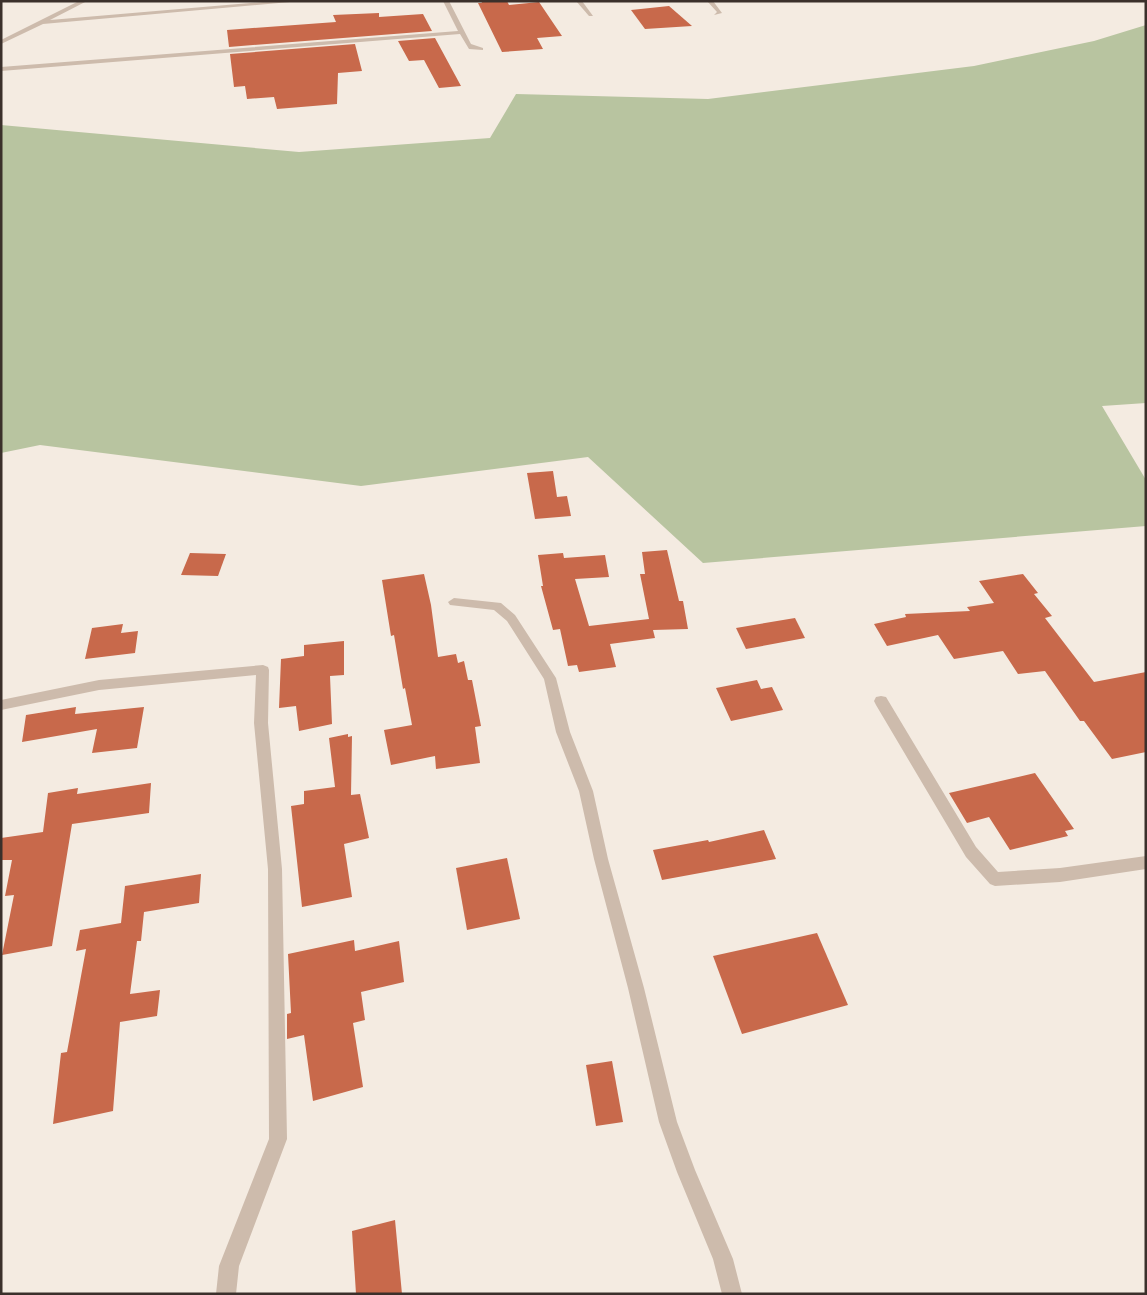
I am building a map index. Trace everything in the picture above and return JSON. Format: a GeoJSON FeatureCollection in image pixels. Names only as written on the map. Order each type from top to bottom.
{"type":"FeatureCollection","features":[{"type":"Feature","properties":{"kind":"street"},"geometry":{"type":"LineString","coordinates":[[1,42],[84,1]]}},
{"type":"Feature","properties":{"kind":"street"},"geometry":{"type":"LineString","coordinates":[[43,22],[298,1]]}},
{"type":"Feature","properties":{"kind":"street"},"geometry":{"type":"LineString","coordinates":[[446,1],[471,48],[481,49]]}},
{"type":"Feature","properties":{"kind":"street"},"geometry":{"type":"LineString","coordinates":[[579,1],[591,16]]}},
{"type":"Feature","properties":{"kind":"street"},"geometry":{"type":"LineString","coordinates":[[710,1],[720,12],[716,14]]}},
{"type":"Feature","properties":{"kind":"street"},"geometry":{"type":"LineString","coordinates":[[1,69],[461,32]]}},
{"type":"Feature","properties":{"kind":"street"},"geometry":{"type":"LineString","coordinates":[[454,602],[497,606],[511,618],[550,678],[564,732],[586,791],[601,859],[636,988],[668,1122],[686,1172],[724,1259],[732,1294]]}},
{"type":"Feature","properties":{"kind":"street"},"geometry":{"type":"LineString","coordinates":[[1,704],[99,686],[263,670],[261,723],[275,869],[278,1139],[229,1266],[226,1294]]}},
{"type":"Feature","properties":{"kind":"street"},"geometry":{"type":"LineString","coordinates":[[881,701],[971,852],[996,879],[1060,875],[1146,862]]}},
{"type":"Feature","properties":{"kind":"green space"},"geometry":{"type":"Polygon","coordinates":[[[1146,25],[1146,403],[1102,406],[1146,480],[1146,526],[703,563],[588,457],[361,486],[40,445],[1,453],[1,125],[299,152],[490,138],[516,94],[708,99],[974,66],[1094,41],[1146,25]]]}},
{"type":"Feature","properties":{"kind":"building"},"geometry":{"type":"Polygon","coordinates":[[[481,1],[507,1],[509,5],[539,2],[562,36],[537,38],[543,49],[502,52],[478,3],[482,3],[481,1]]]}},
{"type":"Feature","properties":{"kind":"building"},"geometry":{"type":"Polygon","coordinates":[[[669,6],[692,26],[645,29],[631,10],[669,6]]]}},
{"type":"Feature","properties":{"kind":"building"},"geometry":{"type":"Polygon","coordinates":[[[379,13],[379,17],[423,14],[432,31],[229,47],[227,30],[336,22],[333,15],[379,13]]]}},
{"type":"Feature","properties":{"kind":"building"},"geometry":{"type":"Polygon","coordinates":[[[435,38],[461,86],[439,88],[424,60],[409,61],[398,41],[435,38]]]}},
{"type":"Feature","properties":{"kind":"building"},"geometry":{"type":"Polygon","coordinates":[[[355,44],[362,71],[338,73],[337,104],[277,109],[274,97],[247,99],[245,86],[234,87],[230,54],[355,44]]]}},
{"type":"Feature","properties":{"kind":"building"},"geometry":{"type":"Polygon","coordinates":[[[553,471],[557,497],[567,496],[571,516],[535,519],[527,473],[553,471]]]}},
{"type":"Feature","properties":{"kind":"building"},"geometry":{"type":"Polygon","coordinates":[[[667,550],[679,601],[683,601],[688,629],[653,630],[655,638],[610,644],[616,667],[579,672],[577,665],[568,666],[560,629],[553,630],[541,586],[543,586],[538,555],[563,553],[564,558],[605,555],[609,577],[575,579],[589,626],[649,619],[640,574],[645,574],[642,552],[667,550]]]}},
{"type":"Feature","properties":{"kind":"building"},"geometry":{"type":"Polygon","coordinates":[[[190,553],[226,554],[218,576],[181,575],[190,553]]]}},
{"type":"Feature","properties":{"kind":"building"},"geometry":{"type":"Polygon","coordinates":[[[424,574],[431,605],[438,657],[456,654],[458,663],[464,661],[468,680],[472,680],[481,726],[475,727],[480,763],[436,769],[435,756],[391,765],[384,730],[412,725],[405,688],[403,689],[394,635],[391,636],[382,580],[424,574]]]}},
{"type":"Feature","properties":{"kind":"building"},"geometry":{"type":"Polygon","coordinates":[[[1023,574],[1038,593],[1034,594],[1052,616],[1045,618],[1094,682],[1146,672],[1146,752],[1112,759],[1084,721],[1080,721],[1045,671],[1018,674],[1003,651],[954,659],[938,635],[887,646],[874,624],[906,617],[905,614],[970,611],[967,607],[994,603],[979,581],[1023,574]]]}},
{"type":"Feature","properties":{"kind":"building"},"geometry":{"type":"Polygon","coordinates":[[[795,618],[805,638],[746,649],[736,628],[795,618]]]}},
{"type":"Feature","properties":{"kind":"building"},"geometry":{"type":"Polygon","coordinates":[[[123,624],[121,633],[138,631],[135,653],[85,659],[92,628],[123,624]]]}},
{"type":"Feature","properties":{"kind":"building"},"geometry":{"type":"Polygon","coordinates":[[[344,641],[344,675],[330,676],[332,724],[299,731],[296,706],[279,708],[281,659],[304,656],[304,645],[344,641]]]}},
{"type":"Feature","properties":{"kind":"building"},"geometry":{"type":"Polygon","coordinates":[[[757,680],[761,689],[772,687],[783,710],[731,721],[716,688],[757,680]]]}},
{"type":"Feature","properties":{"kind":"building"},"geometry":{"type":"Polygon","coordinates":[[[76,707],[75,714],[144,707],[137,748],[92,753],[97,729],[22,742],[26,715],[76,707]]]}},
{"type":"Feature","properties":{"kind":"building"},"geometry":{"type":"Polygon","coordinates":[[[348,734],[348,737],[352,736],[351,795],[360,794],[369,838],[344,844],[352,897],[302,907],[291,806],[304,804],[304,791],[335,787],[329,738],[348,734]]]}},
{"type":"Feature","properties":{"kind":"building"},"geometry":{"type":"Polygon","coordinates":[[[1035,773],[1074,829],[1065,831],[1068,836],[1010,850],[989,817],[967,823],[949,793],[1035,773]]]}},
{"type":"Feature","properties":{"kind":"building"},"geometry":{"type":"Polygon","coordinates":[[[151,783],[149,813],[72,824],[52,946],[2,955],[14,895],[5,896],[12,860],[1,860],[1,838],[43,832],[48,793],[78,788],[77,794],[151,783]]]}},
{"type":"Feature","properties":{"kind":"building"},"geometry":{"type":"Polygon","coordinates":[[[764,830],[776,859],[662,880],[653,850],[708,840],[709,842],[764,830]]]}},
{"type":"Feature","properties":{"kind":"building"},"geometry":{"type":"Polygon","coordinates":[[[507,858],[520,919],[467,930],[456,868],[507,858]]]}},
{"type":"Feature","properties":{"kind":"building"},"geometry":{"type":"Polygon","coordinates":[[[201,874],[199,903],[144,912],[141,941],[137,941],[130,994],[160,990],[157,1016],[120,1022],[113,1111],[53,1124],[61,1053],[67,1052],[86,949],[76,951],[80,930],[121,923],[125,886],[201,874]]]}},
{"type":"Feature","properties":{"kind":"building"},"geometry":{"type":"Polygon","coordinates":[[[817,933],[848,1005],[742,1034],[713,956],[817,933]]]}},
{"type":"Feature","properties":{"kind":"building"},"geometry":{"type":"Polygon","coordinates":[[[354,940],[355,951],[399,941],[404,982],[361,992],[365,1020],[353,1023],[363,1087],[313,1101],[304,1035],[287,1039],[287,1014],[291,1013],[288,954],[354,940]]]}},
{"type":"Feature","properties":{"kind":"building"},"geometry":{"type":"Polygon","coordinates":[[[612,1061],[623,1122],[596,1126],[586,1065],[612,1061]]]}},
{"type":"Feature","properties":{"kind":"building"},"geometry":{"type":"Polygon","coordinates":[[[395,1220],[402,1294],[356,1294],[352,1231],[395,1220]]]}}]}
